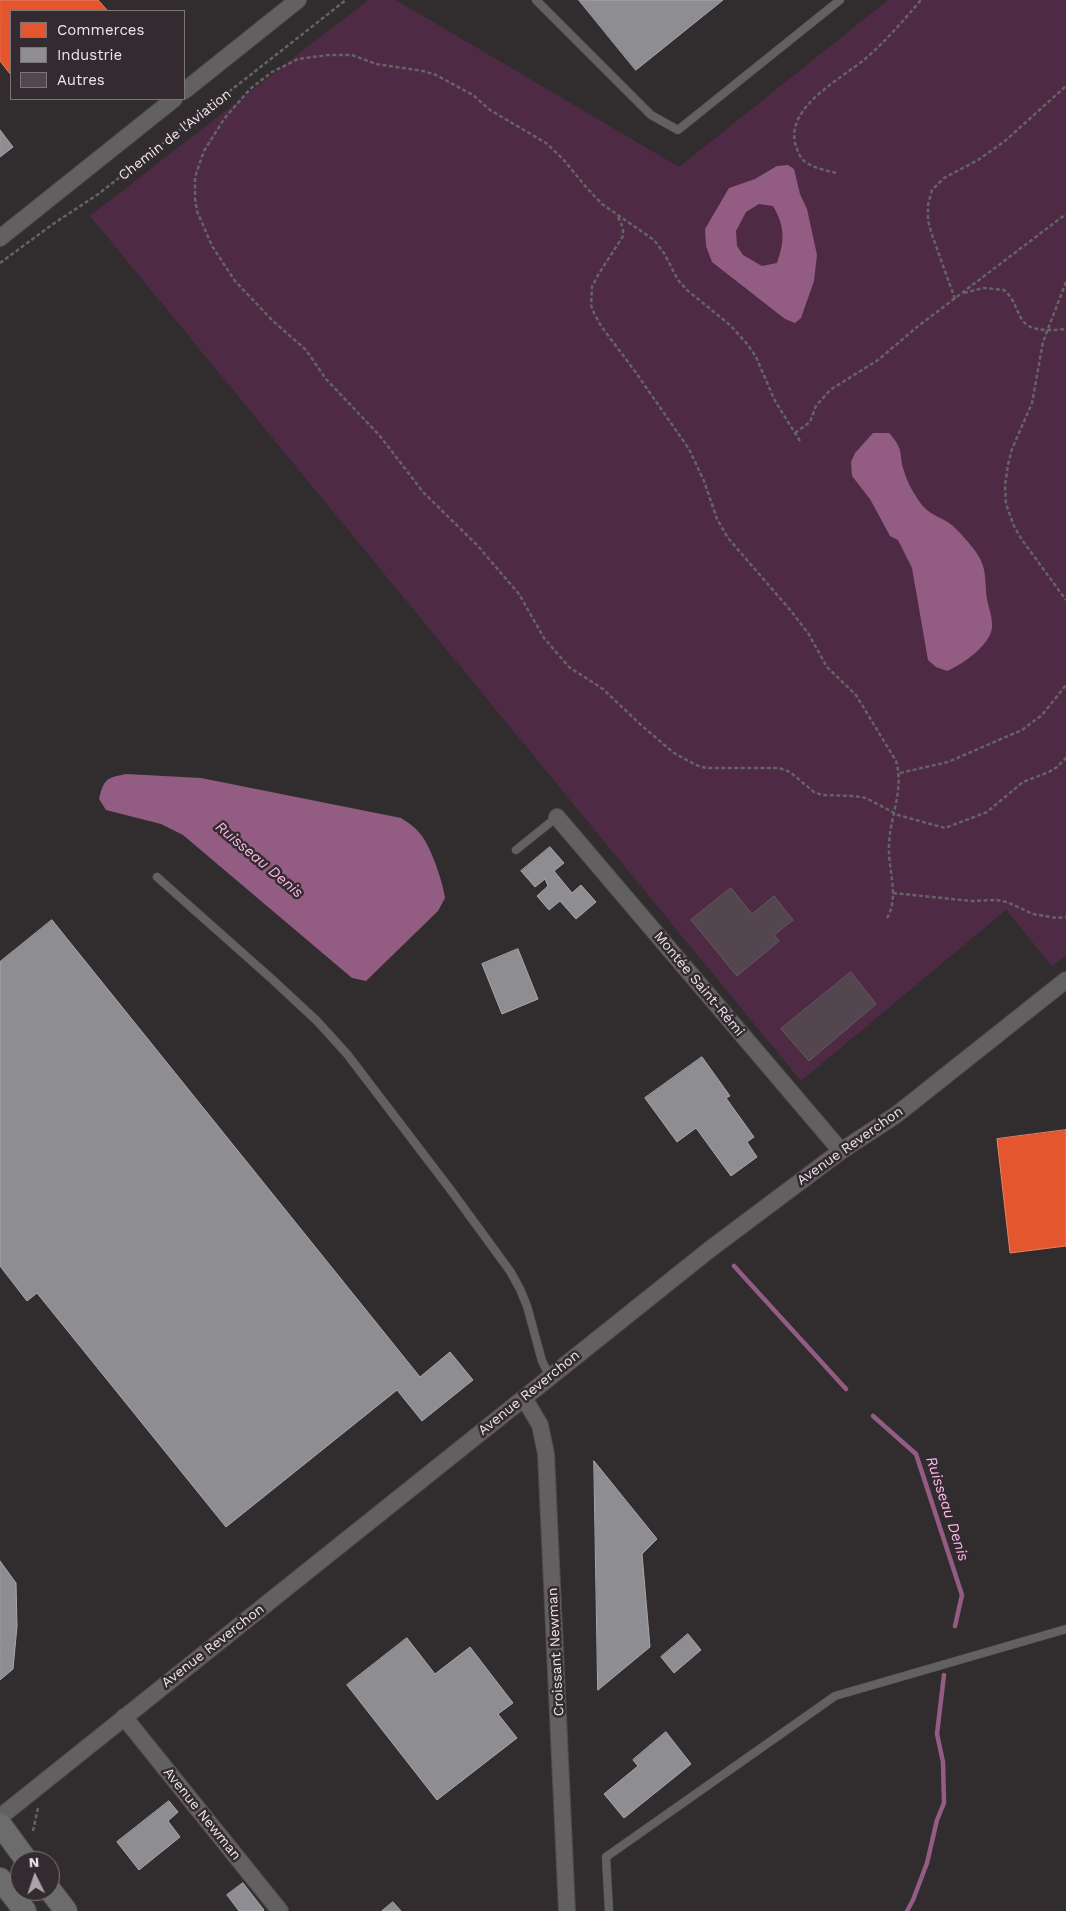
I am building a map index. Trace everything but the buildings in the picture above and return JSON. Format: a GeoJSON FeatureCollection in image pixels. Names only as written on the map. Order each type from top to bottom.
{"type":"FeatureCollection","features":[{"type":"Feature","properties":{"kind":"main road"},"geometry":{"type":"LineString","coordinates":[[0,1824],[20,1851]]}},
{"type":"Feature","properties":{"kind":"main road"},"geometry":{"type":"LineString","coordinates":[[0,1879],[25,1911]]}},
{"type":"Feature","properties":{"kind":"main road"},"geometry":{"type":"LineString","coordinates":[[58,1901],[66,1911]]}},
{"type":"Feature","properties":{"kind":"street"},"geometry":{"type":"LineString","coordinates":[[185,90],[298,0]]}},
{"type":"Feature","properties":{"kind":"street","name":"Chemin de l'Aviation"},"geometry":{"type":"LineString","coordinates":[[0,238],[173,100]]}},
{"type":"Feature","properties":{"kind":"street","name":"Montée Saint-Rémi"},"geometry":{"type":"LineString","coordinates":[[557,817],[840,1151]]}},
{"type":"Feature","properties":{"kind":"street","name":"Avenue Reverchon"},"geometry":{"type":"LineString","coordinates":[[0,1817],[709,1250],[840,1151],[896,1115],[1066,980]]}},
{"type":"Feature","properties":{"kind":"street","name":"Croissant Newman"},"geometry":{"type":"LineString","coordinates":[[524,1398],[540,1426],[546,1454],[568,1911]]}},
{"type":"Feature","properties":{"kind":"street","name":"Avenue Newman"},"geometry":{"type":"LineString","coordinates":[[124,1717],[280,1911]]}},
{"type":"Feature","properties":{"kind":"lane"},"geometry":{"type":"LineString","coordinates":[[536,0],[651,115],[678,130],[840,0]]}},
{"type":"Feature","properties":{"kind":"lane"},"geometry":{"type":"LineString","coordinates":[[516,850],[557,817]]}},
{"type":"Feature","properties":{"kind":"lane"},"geometry":{"type":"LineString","coordinates":[[157,877],[273,980],[317,1021],[347,1054],[510,1271],[524,1298],[542,1361],[550,1376]]}},
{"type":"Feature","properties":{"kind":"lane"},"geometry":{"type":"LineString","coordinates":[[609,1911],[606,1857],[835,1696],[1066,1629]]}},
{"type":"Feature","properties":{"kind":"path","name":"Chemin de l'Aviation"},"geometry":{"type":"LineString","coordinates":[[0,263],[53,224],[97,195],[346,0]]}},
{"type":"Feature","properties":{"kind":"path"},"geometry":{"type":"LineString","coordinates":[[836,173],[811,165],[802,159],[797,150],[794,136],[800,115],[818,96],[884,42],[920,0]]}},
{"type":"Feature","properties":{"kind":"path"},"geometry":{"type":"LineString","coordinates":[[800,441],[775,401],[756,357],[742,336],[687,290],[654,240],[630,222],[617,216],[594,196],[563,159],[546,143],[490,110],[481,101],[463,89],[436,75],[341,54],[311,57],[284,64],[250,89],[232,109],[210,140],[197,169],[195,186],[198,210],[206,234],[218,257],[235,281],[273,321],[306,350],[326,379],[380,436],[423,492],[437,504],[496,566],[519,594],[544,638],[569,667],[603,689],[674,753],[696,765],[717,769],[779,768],[790,772],[814,792],[822,795],[866,798],[894,813],[938,828],[953,827],[987,812],[1023,782],[1039,777],[1057,767],[1066,758]]}},
{"type":"Feature","properties":{"kind":"path"},"geometry":{"type":"LineString","coordinates":[[955,299],[928,220],[928,205],[932,190],[944,178],[983,157],[1005,141],[1066,86]]}},
{"type":"Feature","properties":{"kind":"path"},"geometry":{"type":"LineString","coordinates":[[795,434],[810,422],[816,406],[830,390],[878,360],[1066,214]]}},
{"type":"Feature","properties":{"kind":"path"},"geometry":{"type":"LineString","coordinates":[[617,216],[623,228],[623,236],[592,287],[591,305],[594,313],[601,326],[689,449],[704,481],[717,519],[728,538],[797,618],[808,633],[827,667],[860,699],[889,747],[900,773],[889,850],[892,905],[887,918]]}},
{"type":"Feature","properties":{"kind":"path"},"geometry":{"type":"LineString","coordinates":[[1066,282],[1043,342],[1032,403],[1012,449],[1005,486],[1006,504],[1014,526],[1022,540],[1066,600]]}},
{"type":"Feature","properties":{"kind":"path"},"geometry":{"type":"LineString","coordinates":[[962,293],[983,288],[1004,290],[1016,304],[1024,322],[1029,326],[1047,331],[1066,329]]}},
{"type":"Feature","properties":{"kind":"path"},"geometry":{"type":"LineString","coordinates":[[900,773],[948,762],[1022,730],[1042,715],[1066,685]]}},
{"type":"Feature","properties":{"kind":"path"},"geometry":{"type":"LineString","coordinates":[[892,893],[972,901],[996,900],[1007,902],[1033,914],[1057,918],[1066,917]]}},
{"type":"Feature","properties":{"kind":"shaded area"},"geometry":{"type":"Polygon","coordinates":[[[368,0],[396,0],[679,167],[888,0],[1066,0],[1066,955],[1052,966],[1006,910],[801,1081],[90,216],[368,0]]]}},
{"type":"Feature","properties":{"kind":"water"},"geometry":{"type":"Polygon","coordinates":[[[788,165],[794,169],[800,194],[807,209],[817,255],[814,281],[801,318],[795,323],[785,319],[712,262],[706,246],[705,229],[729,188],[755,179],[777,166],[788,165]],[[759,204],[746,212],[736,231],[737,246],[743,255],[762,266],[777,263],[781,247],[782,227],[773,206],[759,204]]]}},
{"type":"Feature","properties":{"kind":"water"},"geometry":{"type":"Polygon","coordinates":[[[873,433],[889,433],[899,448],[905,475],[919,501],[930,512],[957,530],[983,564],[987,599],[992,620],[991,631],[983,646],[961,664],[947,671],[936,667],[928,660],[912,568],[898,540],[890,536],[870,499],[852,476],[851,462],[855,453],[873,433]]]}},
{"type":"Feature","properties":{"kind":"water"},"geometry":{"type":"Polygon","coordinates":[[[126,774],[201,778],[401,818],[415,828],[429,848],[442,883],[445,898],[438,911],[366,981],[352,978],[183,835],[161,824],[106,810],[99,799],[104,783],[110,778],[126,774]]]}},
{"type":"Feature","properties":{"kind":"waterway","name":"Ruisseau Denis"},"geometry":{"type":"LineString","coordinates":[[734,1266],[846,1389]]}},
{"type":"Feature","properties":{"kind":"waterway","name":"Ruisseau Denis"},"geometry":{"type":"LineString","coordinates":[[873,1416],[916,1454],[962,1595],[955,1626]]}},
{"type":"Feature","properties":{"kind":"waterway","name":"Ruisseau Denis"},"geometry":{"type":"LineString","coordinates":[[907,1911],[927,1863],[937,1820],[944,1803],[943,1762],[937,1734],[944,1675]]}}]}
